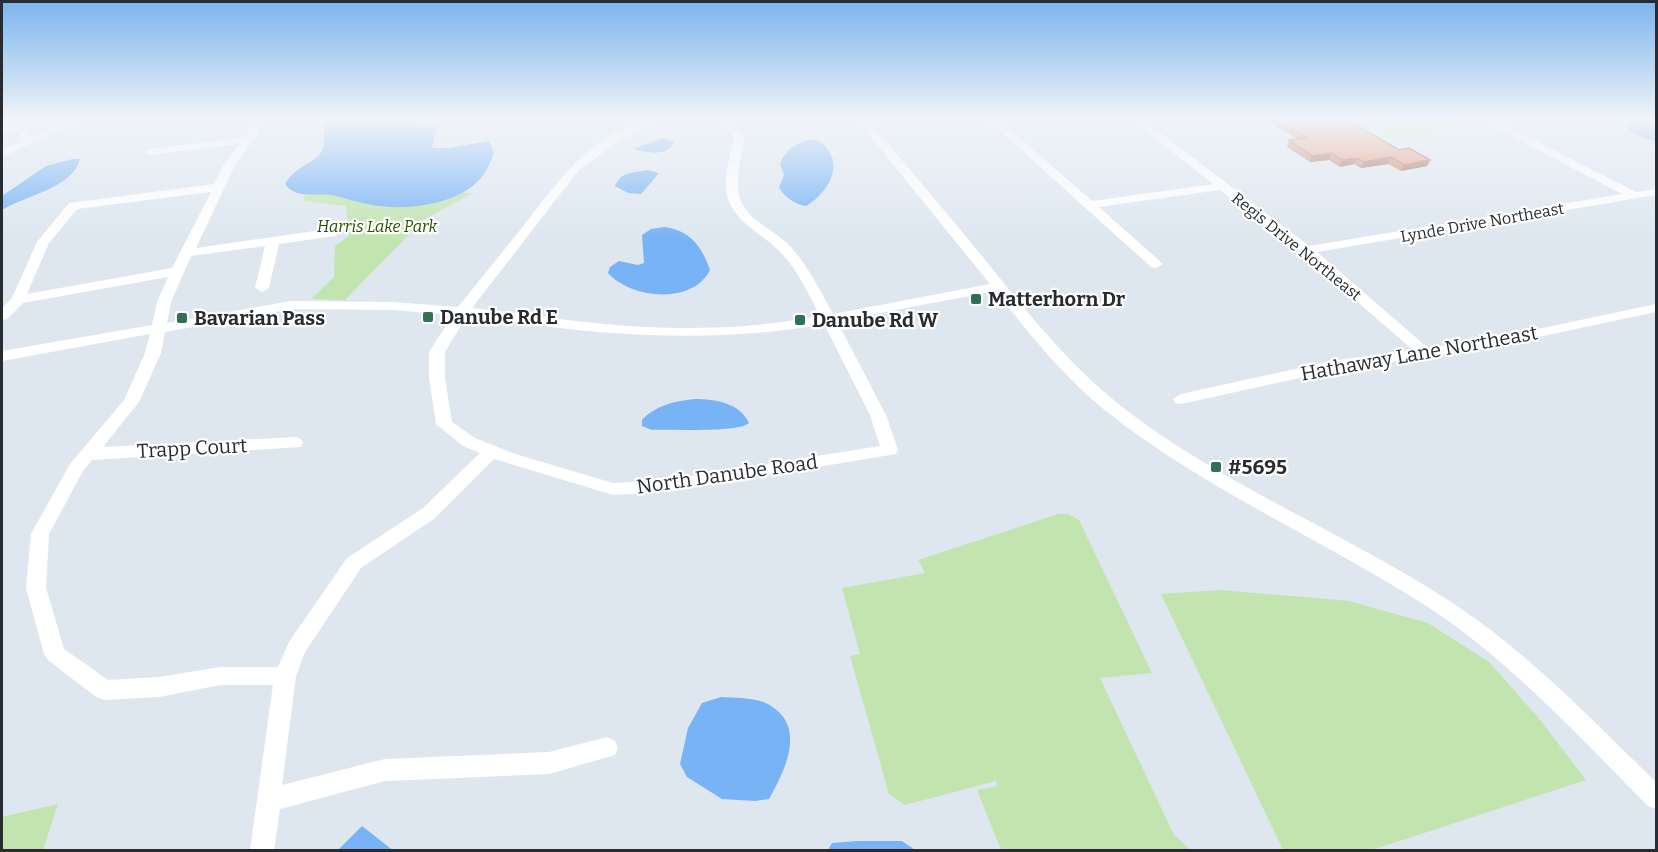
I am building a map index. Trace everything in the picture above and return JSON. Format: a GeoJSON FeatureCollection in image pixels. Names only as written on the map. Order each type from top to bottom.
{"type":"FeatureCollection","features":[{"type":"Feature","properties":{"kind":"street"},"geometry":{"type":"LineString","coordinates":[[233,160],[164,302],[153,353],[131,402],[76,468],[39,534],[36,588],[55,654],[104,690],[159,687],[220,676],[285,676]]}},
{"type":"Feature","properties":{"kind":"street"},"geometry":{"type":"LineString","coordinates":[[462,312],[574,169],[584,160]]}},
{"type":"Feature","properties":{"kind":"street"},"geometry":{"type":"LineString","coordinates":[[736,160],[732,188],[737,205],[751,223],[783,248],[807,278],[828,318]]}},
{"type":"Feature","properties":{"kind":"street"},"geometry":{"type":"LineString","coordinates":[[895,160],[1054,354],[1111,406],[1193,465],[1443,607],[1511,658],[1656,798]]}},
{"type":"Feature","properties":{"kind":"street"},"geometry":{"type":"LineString","coordinates":[[1038,160],[1156,264]]}},
{"type":"Feature","properties":{"kind":"street","name":"Regis Drive Northeast"},"geometry":{"type":"LineString","coordinates":[[1188,160],[1306,250],[1424,352]]}},
{"type":"Feature","properties":{"kind":"street"},"geometry":{"type":"LineString","coordinates":[[1564,160],[1635,196]]}},
{"type":"Feature","properties":{"kind":"street"},"geometry":{"type":"LineString","coordinates":[[1090,206],[1222,186]]}},
{"type":"Feature","properties":{"kind":"street"},"geometry":{"type":"LineString","coordinates":[[2,316],[18,300],[42,242],[73,206],[219,187]]}},
{"type":"Feature","properties":{"kind":"street","name":"Lynde Drive Northeast"},"geometry":{"type":"LineString","coordinates":[[1306,250],[1656,192]]}},
{"type":"Feature","properties":{"kind":"street"},"geometry":{"type":"LineString","coordinates":[[187,253],[335,232]]}},
{"type":"Feature","properties":{"kind":"street"},"geometry":{"type":"LineString","coordinates":[[262,288],[273,241]]}},
{"type":"Feature","properties":{"kind":"street"},"geometry":{"type":"LineString","coordinates":[[18,300],[178,271]]}},
{"type":"Feature","properties":{"kind":"street"},"geometry":{"type":"LineString","coordinates":[[2,356],[291,305],[393,306],[597,328],[672,332],[730,331],[790,326],[997,287]]}},
{"type":"Feature","properties":{"kind":"street","name":"Hathaway Lane Northeast"},"geometry":{"type":"LineString","coordinates":[[1181,399],[1331,366],[1487,344],[1656,308]]}},
{"type":"Feature","properties":{"kind":"street","name":"North Danube Road"},"geometry":{"type":"LineString","coordinates":[[462,312],[437,352],[437,378],[444,424],[469,442],[492,451],[613,489],[667,486],[890,450],[878,415],[828,318]]}},
{"type":"Feature","properties":{"kind":"street","name":"Trapp Court"},"geometry":{"type":"LineString","coordinates":[[88,454],[295,443]]}},
{"type":"Feature","properties":{"kind":"street"},"geometry":{"type":"LineString","coordinates":[[262,850],[285,676],[296,648],[354,563],[429,513],[492,451]]}},
{"type":"Feature","properties":{"kind":"street"},"geometry":{"type":"LineString","coordinates":[[268,800],[385,770],[549,763],[607,748]]}},
{"type":"Feature","properties":{"kind":"green space","name":"Harris Lake Park"},"geometry":{"type":"Polygon","coordinates":[[[305,187],[473,193],[423,220],[345,300],[311,299],[334,277],[335,246],[349,236],[346,206],[304,201],[305,187]]]}},
{"type":"Feature","properties":{"kind":"green space"},"geometry":{"type":"Polygon","coordinates":[[[1058,514],[1068,514],[1079,520],[1152,673],[1100,678],[1174,835],[1191,850],[1001,850],[977,790],[997,786],[996,781],[905,805],[889,794],[850,656],[860,654],[842,588],[925,573],[918,560],[1058,514]]]}},
{"type":"Feature","properties":{"kind":"green space"},"geometry":{"type":"Polygon","coordinates":[[[1220,590],[1349,601],[1428,623],[1489,662],[1537,716],[1586,780],[1372,850],[1283,850],[1161,594],[1220,590]]]}},
{"type":"Feature","properties":{"kind":"green space"},"geometry":{"type":"Polygon","coordinates":[[[58,804],[43,850],[2,850],[2,817],[58,804]]]}},
{"type":"Feature","properties":{"kind":"water"},"geometry":{"type":"Polygon","coordinates":[[[80,160],[76,169],[58,184],[2,210],[2,196],[46,166],[80,160]]]}},
{"type":"Feature","properties":{"kind":"water"},"geometry":{"type":"Polygon","coordinates":[[[314,160],[491,160],[478,181],[457,196],[428,204],[399,207],[385,207],[332,195],[294,192],[285,184],[300,168],[314,160]]]}},
{"type":"Feature","properties":{"kind":"water"},"geometry":{"type":"Polygon","coordinates":[[[782,160],[832,160],[832,175],[825,189],[806,206],[794,202],[779,187],[784,175],[780,164],[782,160]]]}},
{"type":"Feature","properties":{"kind":"water"},"geometry":{"type":"Polygon","coordinates":[[[647,170],[659,173],[641,194],[628,193],[615,186],[624,175],[647,170]]]}},
{"type":"Feature","properties":{"kind":"water"},"geometry":{"type":"Polygon","coordinates":[[[665,227],[689,236],[699,247],[710,270],[702,281],[690,289],[676,293],[646,293],[618,282],[608,273],[610,267],[619,261],[638,265],[644,263],[642,235],[651,229],[665,227]]]}},
{"type":"Feature","properties":{"kind":"water"},"geometry":{"type":"Polygon","coordinates":[[[695,399],[719,401],[733,407],[745,416],[749,423],[732,428],[703,430],[652,430],[642,426],[642,420],[660,407],[695,399]]]}},
{"type":"Feature","properties":{"kind":"water"},"geometry":{"type":"Polygon","coordinates":[[[721,697],[747,698],[766,703],[782,715],[788,726],[790,738],[786,764],[769,799],[755,801],[722,799],[687,777],[680,764],[688,728],[702,703],[721,697]]]}},
{"type":"Feature","properties":{"kind":"water"},"geometry":{"type":"Polygon","coordinates":[[[362,826],[390,848],[393,850],[338,850],[362,826]]]}},
{"type":"Feature","properties":{"kind":"water"},"geometry":{"type":"Polygon","coordinates":[[[902,841],[915,850],[828,850],[832,843],[902,841]]]}},
{"type":"Feature","properties":{"kind":"building"},"geometry":{"type":"Polygon","coordinates":[[[1395,160],[1430,160],[1404,165],[1395,160]]]}},
{"type":"Feature","properties":{"kind":"place","name":"Matterhorn Dr"},"geometry":{"type":"Point","coordinates":[976,299]}},
{"type":"Feature","properties":{"kind":"place","name":"Danube Rd E"},"geometry":{"type":"Point","coordinates":[428,317]}},
{"type":"Feature","properties":{"kind":"place","name":"Bavarian Pass"},"geometry":{"type":"Point","coordinates":[182,318]}},
{"type":"Feature","properties":{"kind":"place","name":"Danube Rd W"},"geometry":{"type":"Point","coordinates":[800,320]}},
{"type":"Feature","properties":{"kind":"place","name":"#5695"},"geometry":{"type":"Point","coordinates":[1216,467]}}]}
